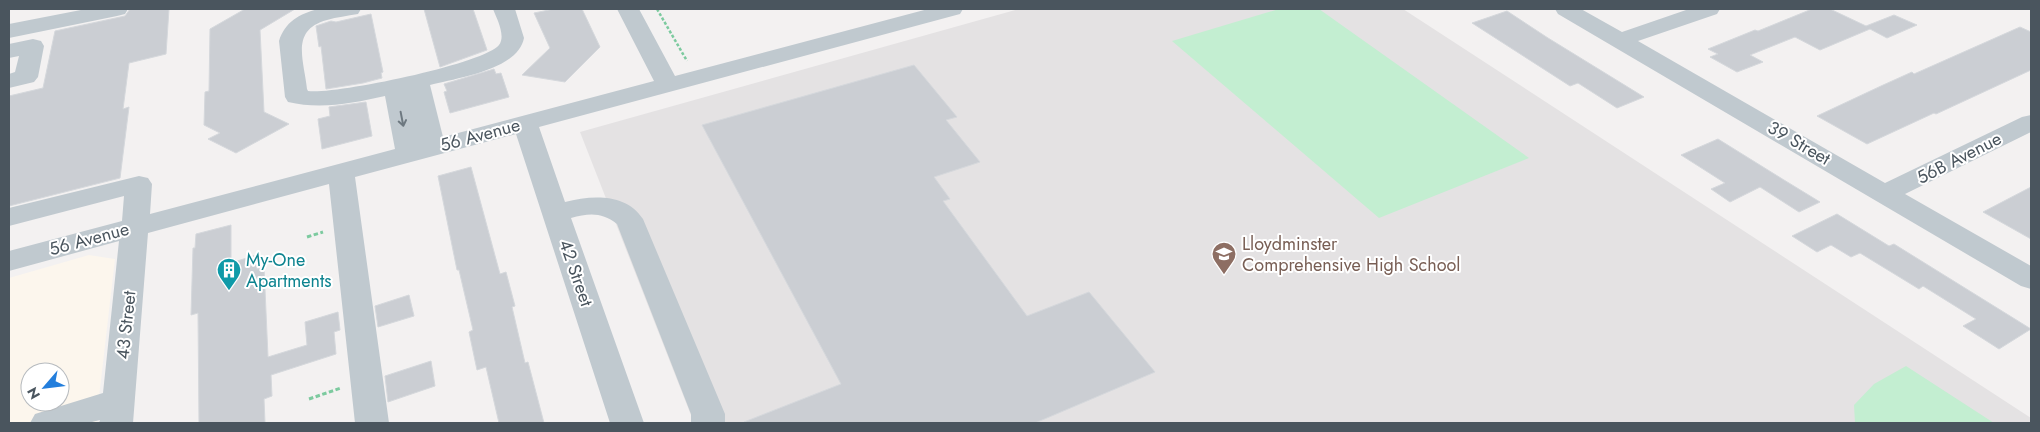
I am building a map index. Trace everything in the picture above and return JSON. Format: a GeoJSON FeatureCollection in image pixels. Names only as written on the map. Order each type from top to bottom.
{"type":"FeatureCollection","features":[{"type":"Feature","properties":{"kind":"street"},"geometry":{"type":"LineString","coordinates":[[9,31],[117,9]]}},
{"type":"Feature","properties":{"kind":"street"},"geometry":{"type":"LineString","coordinates":[[350,9],[306,20],[297,26],[291,34],[291,50],[297,97],[305,100],[320,100],[406,82],[493,60],[504,54],[513,45],[514,36],[504,9]]}},
{"type":"Feature","properties":{"kind":"street"},"geometry":{"type":"LineString","coordinates":[[628,9],[668,85]]}},
{"type":"Feature","properties":{"kind":"street","name":"56 Avenue"},"geometry":{"type":"LineString","coordinates":[[9,261],[952,9]]}},
{"type":"Feature","properties":{"kind":"street","name":"39 Street"},"geometry":{"type":"LineString","coordinates":[[1566,9],[1886,193],[2031,279]]}},
{"type":"Feature","properties":{"kind":"street"},"geometry":{"type":"LineString","coordinates":[[1621,40],[1709,9]]}},
{"type":"Feature","properties":{"kind":"street"},"geometry":{"type":"LineString","coordinates":[[9,51],[33,46],[26,77],[9,81]]}},
{"type":"Feature","properties":{"kind":"street"},"geometry":{"type":"LineString","coordinates":[[406,82],[433,148]]}},
{"type":"Feature","properties":{"kind":"street"},"geometry":{"type":"LineString","coordinates":[[406,82],[409,154]]}},
{"type":"Feature","properties":{"kind":"street","name":"56B Avenue"},"geometry":{"type":"LineString","coordinates":[[1886,193],[2031,122]]}},
{"type":"Feature","properties":{"kind":"street","name":"42 Street"},"geometry":{"type":"LineString","coordinates":[[526,123],[627,423]]}},
{"type":"Feature","properties":{"kind":"street"},"geometry":{"type":"LineString","coordinates":[[340,172],[372,423]]}},
{"type":"Feature","properties":{"kind":"street","name":"43 Street"},"geometry":{"type":"LineString","coordinates":[[9,217],[139,184],[117,412]]}},
{"type":"Feature","properties":{"kind":"street"},"geometry":{"type":"LineString","coordinates":[[556,213],[591,204],[618,208],[628,219],[708,414],[708,423]]}},
{"type":"Feature","properties":{"kind":"street"},"geometry":{"type":"LineString","coordinates":[[47,423],[117,412]]}},
{"type":"Feature","properties":{"kind":"path"},"geometry":{"type":"LineString","coordinates":[[657,9],[688,64]]}},
{"type":"Feature","properties":{"kind":"shaded area","name":"Lloydminster Comprehensive High School"},"geometry":{"type":"Polygon","coordinates":[[[1019,9],[1403,9],[2031,418],[2031,423],[694,423],[580,132],[1019,9]]]}},
{"type":"Feature","properties":{"kind":"shaded area"},"geometry":{"type":"Polygon","coordinates":[[[89,255],[115,259],[96,423],[9,423],[9,278],[89,255]]]}},
{"type":"Feature","properties":{"kind":"green space"},"geometry":{"type":"Polygon","coordinates":[[[1279,9],[1319,9],[1529,158],[1379,218],[1172,41],[1279,9]]]}},
{"type":"Feature","properties":{"kind":"green space"},"geometry":{"type":"Polygon","coordinates":[[[1906,366],[1994,423],[1855,423],[1854,405],[1874,384],[1906,366]]]}},
{"type":"Feature","properties":{"kind":"building"},"geometry":{"type":"Polygon","coordinates":[[[130,9],[169,9],[166,54],[129,63],[123,109],[129,107],[120,178],[9,206],[9,96],[43,88],[55,31],[125,16],[130,9]]]}},
{"type":"Feature","properties":{"kind":"building"},"geometry":{"type":"Polygon","coordinates":[[[245,9],[295,9],[260,30],[264,112],[289,124],[236,153],[208,139],[220,133],[204,125],[205,92],[209,91],[210,29],[245,9]]]}},
{"type":"Feature","properties":{"kind":"building"},"geometry":{"type":"Polygon","coordinates":[[[424,9],[473,9],[487,50],[440,67],[424,9]]]}},
{"type":"Feature","properties":{"kind":"building"},"geometry":{"type":"Polygon","coordinates":[[[554,9],[582,9],[600,47],[565,82],[522,75],[550,48],[534,13],[554,9]]]}},
{"type":"Feature","properties":{"kind":"building"},"geometry":{"type":"Polygon","coordinates":[[[1812,9],[1830,9],[1866,26],[1894,15],[1917,25],[1887,38],[1870,29],[1820,50],[1795,37],[1750,55],[1763,62],[1737,72],[1710,57],[1718,54],[1708,49],[1812,9]]]}},
{"type":"Feature","properties":{"kind":"building"},"geometry":{"type":"Polygon","coordinates":[[[1507,11],[1644,97],[1617,108],[1578,83],[1570,86],[1472,23],[1507,11]]]}},
{"type":"Feature","properties":{"kind":"building"},"geometry":{"type":"Polygon","coordinates":[[[371,14],[383,72],[381,73],[382,78],[326,89],[321,46],[319,47],[316,26],[331,21],[336,22],[371,14]]]}},
{"type":"Feature","properties":{"kind":"building"},"geometry":{"type":"Polygon","coordinates":[[[2020,27],[2031,32],[2031,70],[1936,114],[1934,113],[1867,144],[1817,116],[1912,72],[1914,74],[2020,27]]]}},
{"type":"Feature","properties":{"kind":"building"},"geometry":{"type":"Polygon","coordinates":[[[914,65],[957,117],[946,120],[980,162],[934,177],[950,199],[943,201],[1027,316],[1089,292],[1155,372],[1035,423],[744,423],[841,384],[702,125],[914,65]]]}},
{"type":"Feature","properties":{"kind":"building"},"geometry":{"type":"Polygon","coordinates":[[[494,69],[496,74],[501,73],[509,97],[450,113],[444,92],[447,91],[444,84],[494,69]]]}},
{"type":"Feature","properties":{"kind":"building"},"geometry":{"type":"Polygon","coordinates":[[[366,102],[372,136],[322,149],[318,119],[330,116],[329,107],[366,102]]]}},
{"type":"Feature","properties":{"kind":"building"},"geometry":{"type":"Polygon","coordinates":[[[1718,139],[1820,202],[1799,212],[1760,187],[1730,202],[1711,189],[1725,183],[1681,155],[1718,139]]]}},
{"type":"Feature","properties":{"kind":"building"},"geometry":{"type":"Polygon","coordinates":[[[471,167],[500,274],[506,272],[515,306],[512,307],[525,363],[528,362],[544,423],[499,423],[486,367],[477,370],[469,332],[473,330],[459,270],[457,270],[438,176],[471,167]]]}},
{"type":"Feature","properties":{"kind":"building"},"geometry":{"type":"Polygon","coordinates":[[[2031,187],[2031,239],[1983,212],[2031,187]]]}},
{"type":"Feature","properties":{"kind":"building"},"geometry":{"type":"Polygon","coordinates":[[[1837,214],[1889,246],[1894,244],[2031,329],[1999,349],[1963,326],[1976,319],[1923,286],[1919,289],[1860,253],[1851,257],[1831,245],[1817,252],[1792,236],[1837,214]]]}},
{"type":"Feature","properties":{"kind":"building"},"geometry":{"type":"Polygon","coordinates":[[[231,225],[231,263],[256,255],[257,269],[264,267],[268,357],[307,345],[305,322],[338,312],[340,330],[334,332],[336,354],[271,375],[272,396],[264,399],[265,423],[199,423],[198,313],[191,315],[193,248],[195,248],[196,234],[231,225]]]}},
{"type":"Feature","properties":{"kind":"building"},"geometry":{"type":"Polygon","coordinates":[[[409,295],[414,316],[378,327],[375,306],[409,295]]]}},
{"type":"Feature","properties":{"kind":"building"},"geometry":{"type":"Polygon","coordinates":[[[431,361],[435,386],[388,402],[385,376],[431,361]]]}},
{"type":"Feature","properties":{"kind":"place","name":"Lloydminster Comprehensive High School"},"geometry":{"type":"Point","coordinates":[1224,275]}},
{"type":"Feature","properties":{"kind":"place","name":"My-One Apartments"},"geometry":{"type":"Point","coordinates":[229,291]}}]}
